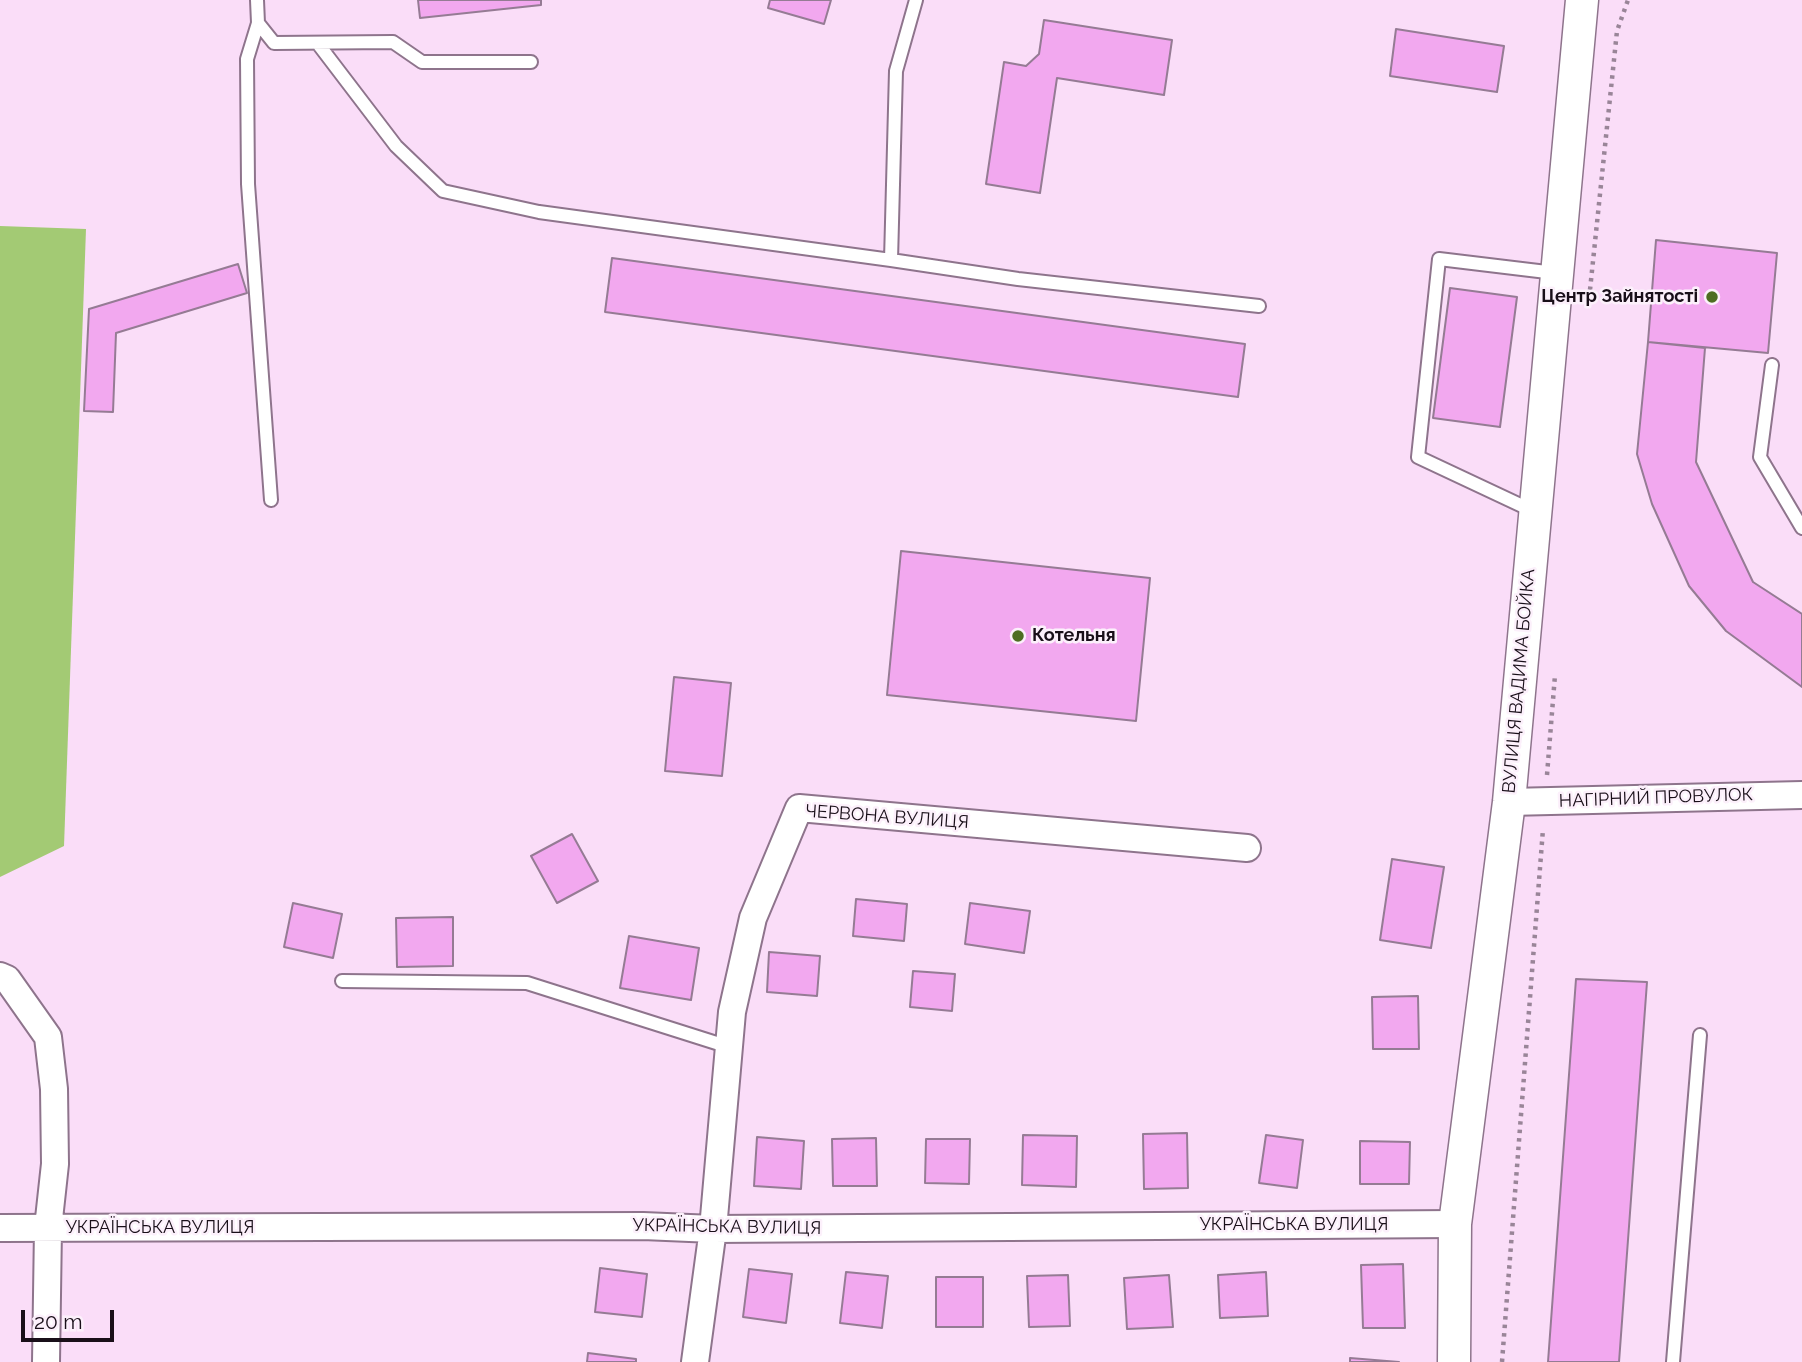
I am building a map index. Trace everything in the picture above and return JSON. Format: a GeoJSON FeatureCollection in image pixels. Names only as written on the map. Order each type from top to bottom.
{"type":"FeatureCollection","features":[{"type":"Feature","properties":{"kind":"street","name":"ВУЛИЦЯ ВАДИМА БОЙКА"},"geometry":{"type":"LineString","coordinates":[[1454,1362],[1455,1224],[1509,802],[1582,0]]}},
{"type":"Feature","properties":{"kind":"street","name":"НАГІРНИЙ ПРОВУЛОК"},"geometry":{"type":"LineString","coordinates":[[1509,802],[1802,794]]}},
{"type":"Feature","properties":{"kind":"street","name":"ЧЕРВОНА ВУЛИЦЯ"},"geometry":{"type":"LineString","coordinates":[[695,1362],[713,1229],[732,1012],[753,918],[799,808],[1247,848]]}},
{"type":"Feature","properties":{"kind":"street"},"geometry":{"type":"LineString","coordinates":[[0,976],[7,979],[48,1037],[54,1089],[55,1164],[48,1228],[46,1362]]}},
{"type":"Feature","properties":{"kind":"street","name":"УКРАЇНСЬКА ВУЛИЦЯ"},"geometry":{"type":"LineString","coordinates":[[0,1228],[643,1226],[713,1229],[1455,1224]]}},
{"type":"Feature","properties":{"kind":"lane"},"geometry":{"type":"LineString","coordinates":[[257,0],[258,23],[247,59],[248,184],[271,499]]}},
{"type":"Feature","properties":{"kind":"lane"},"geometry":{"type":"LineString","coordinates":[[891,260],[896,71],[916,0]]}},
{"type":"Feature","properties":{"kind":"lane"},"geometry":{"type":"LineString","coordinates":[[258,23],[274,43],[319,45],[394,42],[422,62],[531,62]]}},
{"type":"Feature","properties":{"kind":"lane"},"geometry":{"type":"LineString","coordinates":[[319,45],[396,146],[443,191],[539,212],[1018,279],[1259,306]]}},
{"type":"Feature","properties":{"kind":"lane"},"geometry":{"type":"LineString","coordinates":[[1534,512],[1418,457],[1439,259],[1556,273]]}},
{"type":"Feature","properties":{"kind":"lane"},"geometry":{"type":"LineString","coordinates":[[1772,365],[1760,457],[1802,528]]}},
{"type":"Feature","properties":{"kind":"lane"},"geometry":{"type":"LineString","coordinates":[[342,981],[527,983],[729,1047]]}},
{"type":"Feature","properties":{"kind":"lane"},"geometry":{"type":"LineString","coordinates":[[1673,1362],[1700,1035]]}},
{"type":"Feature","properties":{"kind":"path"},"geometry":{"type":"LineString","coordinates":[[1590,292],[1618,32],[1628,0]]}},
{"type":"Feature","properties":{"kind":"path"},"geometry":{"type":"LineString","coordinates":[[1502,1362],[1556,663]]}},
{"type":"Feature","properties":{"kind":"green space"},"geometry":{"type":"Polygon","coordinates":[[[0,226],[86,229],[64,846],[0,877],[0,226]]]}},
{"type":"Feature","properties":{"kind":"building"},"geometry":{"type":"Polygon","coordinates":[[[418,0],[541,0],[541,5],[420,18],[418,0]]]}},
{"type":"Feature","properties":{"kind":"building"},"geometry":{"type":"Polygon","coordinates":[[[770,0],[831,0],[824,24],[768,8],[770,0]]]}},
{"type":"Feature","properties":{"kind":"building"},"geometry":{"type":"Polygon","coordinates":[[[1044,20],[1172,40],[1164,95],[1057,78],[1040,193],[986,184],[1004,62],[1026,66],[1039,54],[1044,20]]]}},
{"type":"Feature","properties":{"kind":"building"},"geometry":{"type":"Polygon","coordinates":[[[1396,29],[1504,46],[1497,92],[1390,76],[1396,29]]]}},
{"type":"Feature","properties":{"kind":"building","name":"Центр Зайнятості"},"geometry":{"type":"Polygon","coordinates":[[[1656,240],[1777,253],[1768,353],[1648,342],[1656,240]]]}},
{"type":"Feature","properties":{"kind":"building"},"geometry":{"type":"Polygon","coordinates":[[[612,258],[1245,344],[1238,397],[605,312],[612,258]]]}},
{"type":"Feature","properties":{"kind":"building"},"geometry":{"type":"Polygon","coordinates":[[[238,264],[247,293],[116,333],[113,412],[84,411],[89,309],[238,264]]]}},
{"type":"Feature","properties":{"kind":"building"},"geometry":{"type":"Polygon","coordinates":[[[1450,288],[1517,297],[1500,427],[1433,418],[1450,288]]]}},
{"type":"Feature","properties":{"kind":"building"},"geometry":{"type":"Polygon","coordinates":[[[1648,342],[1705,348],[1696,462],[1753,582],[1802,614],[1802,687],[1726,631],[1689,586],[1652,504],[1637,454],[1648,342]]]}},
{"type":"Feature","properties":{"kind":"building","name":"Котельня"},"geometry":{"type":"Polygon","coordinates":[[[901,551],[1150,578],[1136,721],[887,695],[901,551]]]}},
{"type":"Feature","properties":{"kind":"building"},"geometry":{"type":"Polygon","coordinates":[[[674,677],[731,683],[722,776],[665,771],[674,677]]]}},
{"type":"Feature","properties":{"kind":"building"},"geometry":{"type":"Polygon","coordinates":[[[572,834],[598,881],[557,903],[531,856],[572,834]]]}},
{"type":"Feature","properties":{"kind":"building"},"geometry":{"type":"Polygon","coordinates":[[[1392,859],[1444,867],[1431,948],[1380,940],[1392,859]]]}},
{"type":"Feature","properties":{"kind":"building"},"geometry":{"type":"Polygon","coordinates":[[[856,899],[907,904],[904,941],[853,936],[856,899]]]}},
{"type":"Feature","properties":{"kind":"building"},"geometry":{"type":"Polygon","coordinates":[[[293,903],[342,914],[333,958],[284,947],[293,903]]]}},
{"type":"Feature","properties":{"kind":"building"},"geometry":{"type":"Polygon","coordinates":[[[970,903],[1030,911],[1024,953],[965,944],[970,903]]]}},
{"type":"Feature","properties":{"kind":"building"},"geometry":{"type":"Polygon","coordinates":[[[453,917],[453,966],[397,967],[396,918],[453,917]]]}},
{"type":"Feature","properties":{"kind":"building"},"geometry":{"type":"Polygon","coordinates":[[[629,936],[699,948],[691,1000],[620,988],[629,936]]]}},
{"type":"Feature","properties":{"kind":"building"},"geometry":{"type":"Polygon","coordinates":[[[769,952],[820,956],[817,996],[767,992],[769,952]]]}},
{"type":"Feature","properties":{"kind":"building"},"geometry":{"type":"Polygon","coordinates":[[[913,971],[955,974],[952,1011],[910,1007],[913,971]]]}},
{"type":"Feature","properties":{"kind":"building"},"geometry":{"type":"Polygon","coordinates":[[[1576,979],[1647,982],[1619,1362],[1548,1362],[1576,979]]]}},
{"type":"Feature","properties":{"kind":"building"},"geometry":{"type":"Polygon","coordinates":[[[1418,996],[1419,1049],[1373,1049],[1372,997],[1418,996]]]}},
{"type":"Feature","properties":{"kind":"building"},"geometry":{"type":"Polygon","coordinates":[[[1187,1133],[1188,1188],[1144,1189],[1143,1134],[1187,1133]]]}},
{"type":"Feature","properties":{"kind":"building"},"geometry":{"type":"Polygon","coordinates":[[[1023,1135],[1077,1136],[1076,1187],[1022,1185],[1023,1135]]]}},
{"type":"Feature","properties":{"kind":"building"},"geometry":{"type":"Polygon","coordinates":[[[1266,1135],[1303,1140],[1297,1188],[1259,1183],[1266,1135]]]}},
{"type":"Feature","properties":{"kind":"building"},"geometry":{"type":"Polygon","coordinates":[[[757,1137],[804,1141],[801,1189],[754,1186],[757,1137]]]}},
{"type":"Feature","properties":{"kind":"building"},"geometry":{"type":"Polygon","coordinates":[[[876,1138],[877,1186],[833,1186],[832,1139],[876,1138]]]}},
{"type":"Feature","properties":{"kind":"building"},"geometry":{"type":"Polygon","coordinates":[[[926,1139],[970,1139],[969,1184],[925,1183],[926,1139]]]}},
{"type":"Feature","properties":{"kind":"building"},"geometry":{"type":"Polygon","coordinates":[[[1360,1141],[1410,1142],[1409,1184],[1360,1184],[1360,1141]]]}},
{"type":"Feature","properties":{"kind":"building"},"geometry":{"type":"Polygon","coordinates":[[[1403,1264],[1405,1328],[1363,1328],[1361,1265],[1403,1264]]]}},
{"type":"Feature","properties":{"kind":"building"},"geometry":{"type":"Polygon","coordinates":[[[600,1268],[647,1274],[642,1317],[595,1312],[600,1268]]]}},
{"type":"Feature","properties":{"kind":"building"},"geometry":{"type":"Polygon","coordinates":[[[749,1269],[792,1274],[786,1323],[743,1317],[749,1269]]]}},
{"type":"Feature","properties":{"kind":"building"},"geometry":{"type":"Polygon","coordinates":[[[846,1272],[888,1276],[882,1328],[840,1323],[846,1272]]]}},
{"type":"Feature","properties":{"kind":"building"},"geometry":{"type":"Polygon","coordinates":[[[1266,1272],[1268,1316],[1220,1318],[1218,1275],[1266,1272]]]}},
{"type":"Feature","properties":{"kind":"building"},"geometry":{"type":"Polygon","coordinates":[[[1068,1275],[1070,1326],[1029,1327],[1027,1276],[1068,1275]]]}},
{"type":"Feature","properties":{"kind":"building"},"geometry":{"type":"Polygon","coordinates":[[[1169,1275],[1173,1327],[1127,1329],[1124,1278],[1169,1275]]]}},
{"type":"Feature","properties":{"kind":"building"},"geometry":{"type":"Polygon","coordinates":[[[936,1277],[983,1277],[983,1327],[936,1327],[936,1277]]]}},
{"type":"Feature","properties":{"kind":"building"},"geometry":{"type":"Polygon","coordinates":[[[588,1353],[636,1359],[636,1362],[587,1362],[588,1353]]]}},
{"type":"Feature","properties":{"kind":"building"},"geometry":{"type":"Polygon","coordinates":[[[1350,1358],[1399,1362],[1350,1362],[1350,1358]]]}},
{"type":"Feature","properties":{"kind":"place","name":"Центр Зайнятості"},"geometry":{"type":"Point","coordinates":[1712,297]}},
{"type":"Feature","properties":{"kind":"place","name":"Котельня"},"geometry":{"type":"Point","coordinates":[1018,636]}}]}
